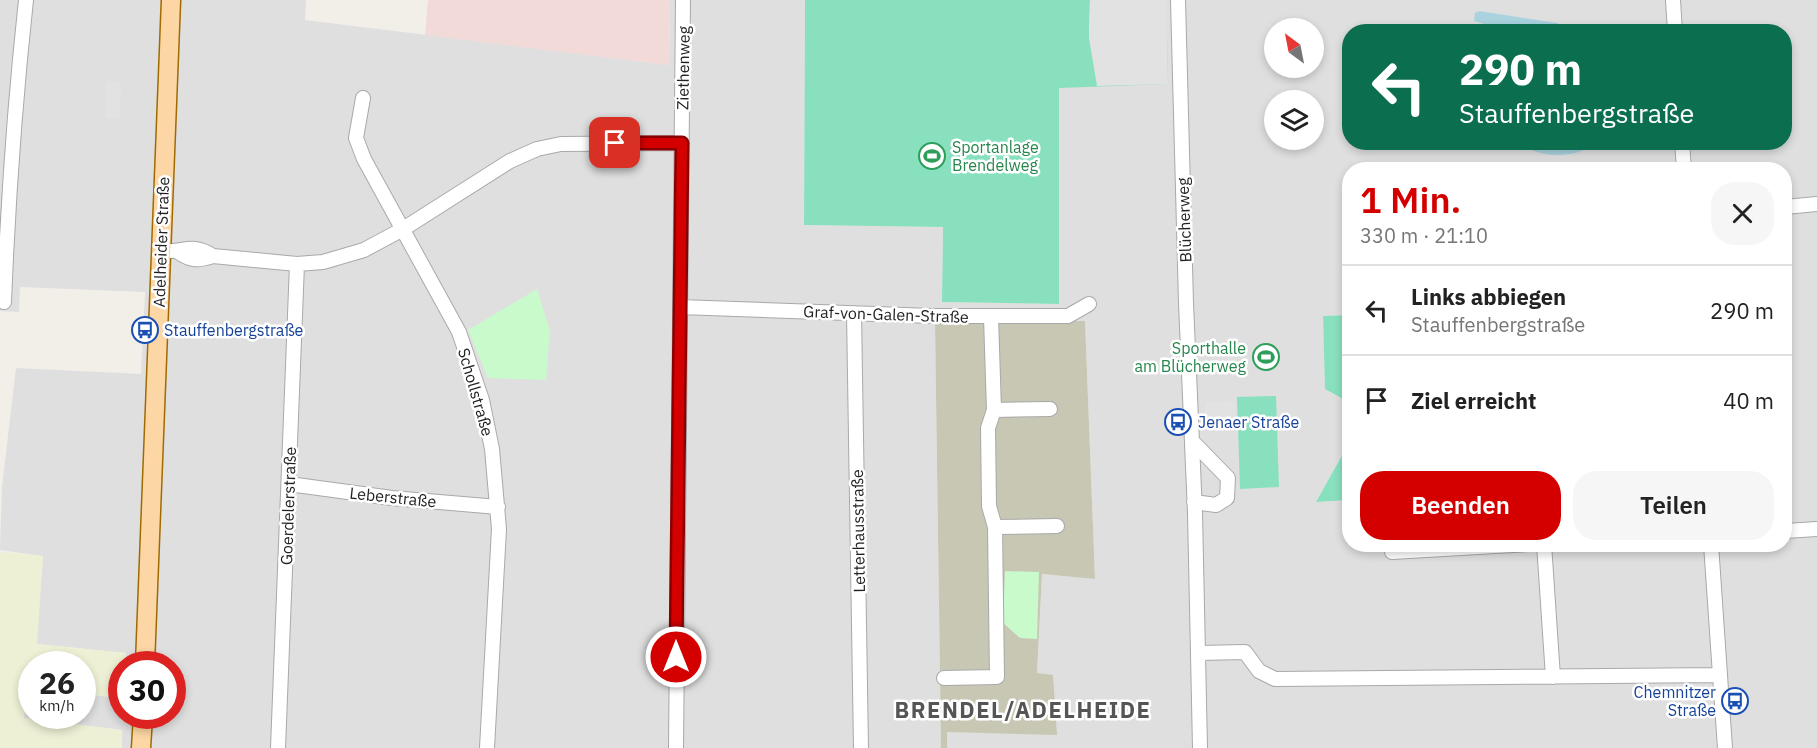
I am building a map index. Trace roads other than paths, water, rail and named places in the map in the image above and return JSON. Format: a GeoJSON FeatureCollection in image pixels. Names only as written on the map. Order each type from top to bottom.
{"type":"FeatureCollection","features":[{"type":"Feature","properties":{"kind":"main road","name":"Adelheider Straße"},"geometry":{"type":"LineString","coordinates":[[146,651],[170,251],[171,0]]}},
{"type":"Feature","properties":{"kind":"main road"},"geometry":{"type":"LineString","coordinates":[[141,748],[142,729]]}},
{"type":"Feature","properties":{"kind":"street"},"geometry":{"type":"LineString","coordinates":[[4,302],[3,227],[26,0]]}},
{"type":"Feature","properties":{"kind":"street","name":"Ziethenweg"},"geometry":{"type":"LineString","coordinates":[[676,748],[683,0]]}},
{"type":"Feature","properties":{"kind":"street","name":"Blücherweg"},"geometry":{"type":"LineString","coordinates":[[1178,0],[1200,748]]}},
{"type":"Feature","properties":{"kind":"street"},"geometry":{"type":"LineString","coordinates":[[1672,0],[1674,24]]}},
{"type":"Feature","properties":{"kind":"street","name":"Schollstraße"},"geometry":{"type":"LineString","coordinates":[[363,98],[356,138],[364,159],[409,225],[459,332],[482,400],[492,449],[500,529],[487,748]]}},
{"type":"Feature","properties":{"kind":"street"},"geometry":{"type":"LineString","coordinates":[[170,251],[199,261],[213,256],[297,264],[322,262],[364,250],[409,225],[510,160],[537,149],[561,144],[682,143]]}},
{"type":"Feature","properties":{"kind":"street"},"geometry":{"type":"LineString","coordinates":[[1792,206],[1817,204]]}},
{"type":"Feature","properties":{"kind":"street","name":"Goerdelerstraße"},"geometry":{"type":"LineString","coordinates":[[278,748],[297,264]]}},
{"type":"Feature","properties":{"kind":"street","name":"Graf-von-Galen-Straße"},"geometry":{"type":"LineString","coordinates":[[680,307],[992,317],[1068,316],[1089,304]]}},
{"type":"Feature","properties":{"kind":"street","name":"Letterhausstraße"},"geometry":{"type":"LineString","coordinates":[[854,313],[861,748]]}},
{"type":"Feature","properties":{"kind":"street"},"geometry":{"type":"LineString","coordinates":[[944,678],[997,677],[995,527],[989,506],[988,428],[994,410],[992,317]]}},
{"type":"Feature","properties":{"kind":"street"},"geometry":{"type":"LineString","coordinates":[[994,410],[1050,409]]}},
{"type":"Feature","properties":{"kind":"street"},"geometry":{"type":"LineString","coordinates":[[1192,441],[1228,478],[1229,487],[1227,498],[1216,506],[1194,502]]}},
{"type":"Feature","properties":{"kind":"street","name":"Leberstraße"},"geometry":{"type":"LineString","coordinates":[[289,484],[392,498],[498,507]]}},
{"type":"Feature","properties":{"kind":"street"},"geometry":{"type":"LineString","coordinates":[[995,527],[1057,526]]}},
{"type":"Feature","properties":{"kind":"street"},"geometry":{"type":"LineString","coordinates":[[1792,531],[1817,529]]}},
{"type":"Feature","properties":{"kind":"street"},"geometry":{"type":"LineString","coordinates":[[1545,552],[1553,677]]}},
{"type":"Feature","properties":{"kind":"street"},"geometry":{"type":"LineString","coordinates":[[1712,552],[1725,748]]}},
{"type":"Feature","properties":{"kind":"street"},"geometry":{"type":"LineString","coordinates":[[1199,653],[1245,652],[1259,671],[1275,679],[1720,675]]}},
{"type":"Feature","properties":{"kind":"water"},"geometry":{"type":"Polygon","coordinates":[[[1479,11],[1559,24],[1484,24],[1474,21],[1475,13],[1479,11]]]}},
{"type":"Feature","properties":{"kind":"water"},"geometry":{"type":"Polygon","coordinates":[[[1532,150],[1582,150],[1557,155],[1532,150]]]}},
{"type":"Feature","properties":{"kind":"place","name":"Sportanlage Brendelweg"},"geometry":{"type":"Point","coordinates":[932,156]}},
{"type":"Feature","properties":{"kind":"place","name":"Stauffenbergstraße"},"geometry":{"type":"Point","coordinates":[145,330]}},
{"type":"Feature","properties":{"kind":"place","name":"Sporthalle am Blücherweg"},"geometry":{"type":"Point","coordinates":[1266,357]}},
{"type":"Feature","properties":{"kind":"place","name":"Jenaer Straße"},"geometry":{"type":"Point","coordinates":[1178,422]}},
{"type":"Feature","properties":{"kind":"place","name":"Chemnitzer Straße"},"geometry":{"type":"Point","coordinates":[1735,701]}},
{"type":"Feature","properties":{"kind":"district","name":"BRENDEL/ADELHEIDE"},"geometry":{"type":"Point","coordinates":[1023,710]}}]}
